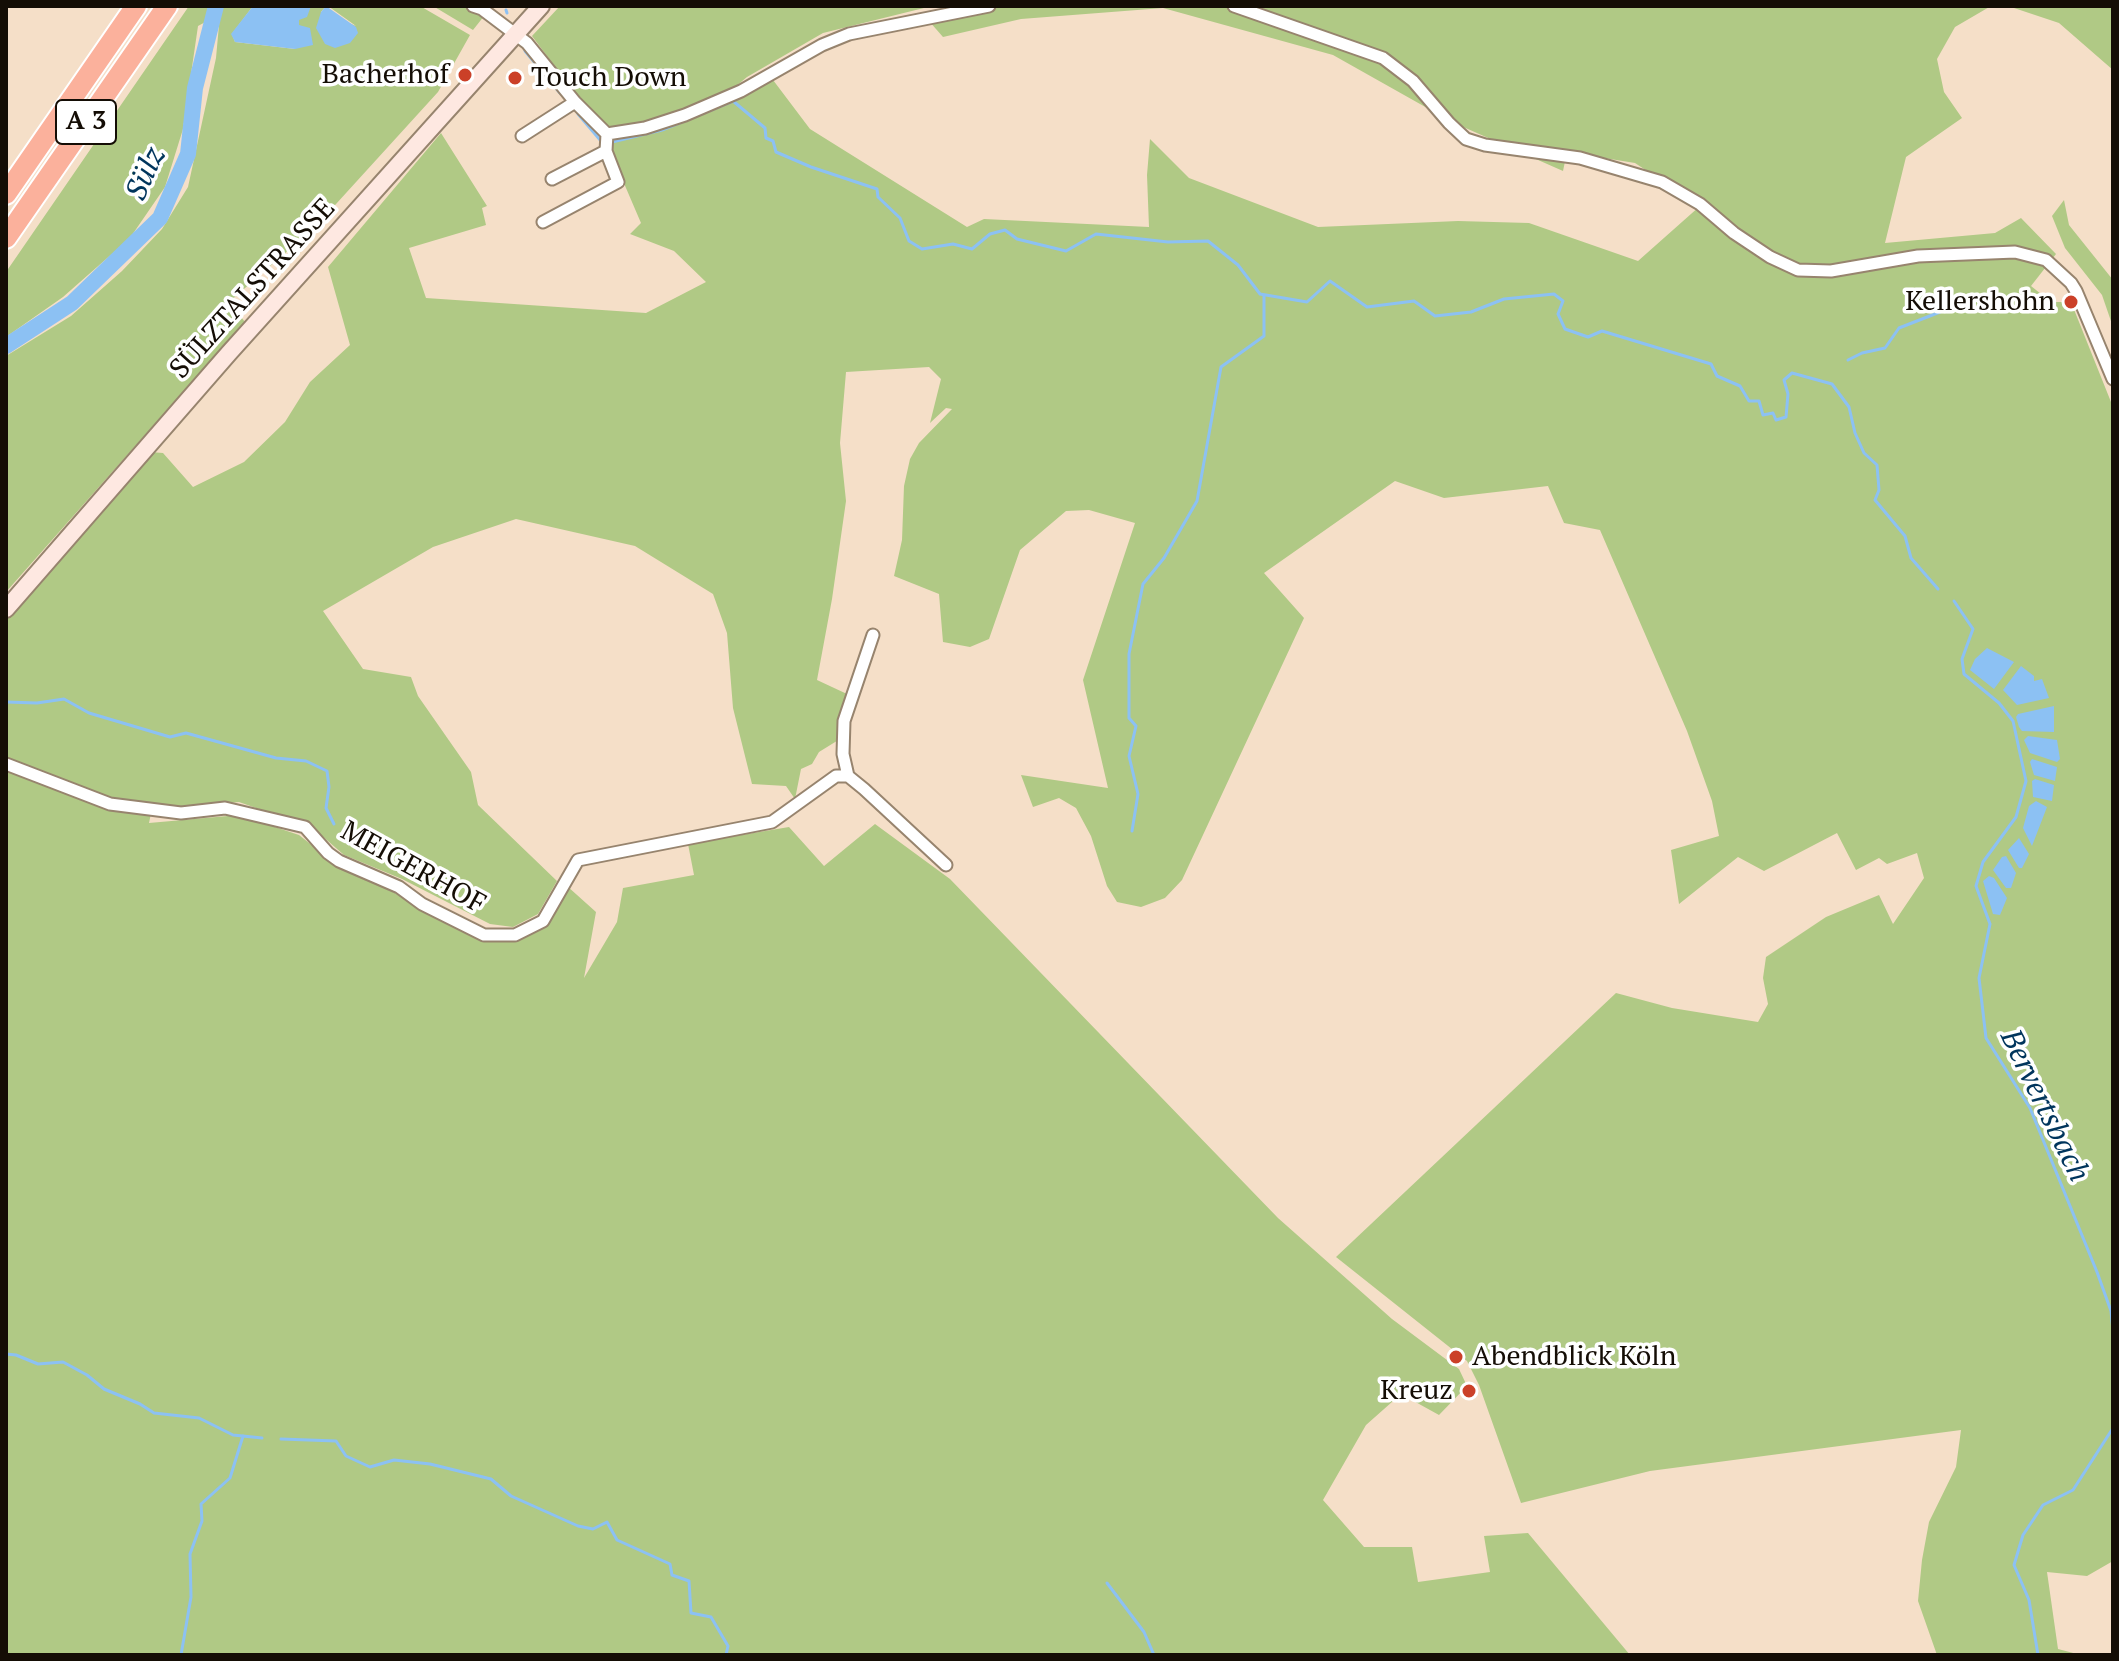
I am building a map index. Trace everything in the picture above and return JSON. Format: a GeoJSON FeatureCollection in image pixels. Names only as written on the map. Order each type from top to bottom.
{"type":"FeatureCollection","features":[{"type":"Feature","properties":{"kind":"highway","name":"A 3"},"geometry":{"type":"LineString","coordinates":[[6,194],[136,6]]}},
{"type":"Feature","properties":{"kind":"highway","name":"A 3"},"geometry":{"type":"LineString","coordinates":[[6,238],[167,6]]}},
{"type":"Feature","properties":{"kind":"main road","name":"SÜLZTALSTRASSE"},"geometry":{"type":"LineString","coordinates":[[6,609],[229,353],[541,6]]}},
{"type":"Feature","properties":{"kind":"street"},"geometry":{"type":"LineString","coordinates":[[473,6],[516,34],[607,134],[606,151],[618,182],[543,222]]}},
{"type":"Feature","properties":{"kind":"street"},"geometry":{"type":"LineString","coordinates":[[607,134],[645,128],[685,115],[741,91],[822,45],[849,34],[989,6]]}},
{"type":"Feature","properties":{"kind":"street"},"geometry":{"type":"LineString","coordinates":[[1234,6],[1383,58],[1413,81],[1466,139],[1485,145],[1580,158],[1662,182],[1700,204],[1734,233],[1770,257],[1798,270],[1831,271],[1918,256],[2015,252],[2046,260],[2076,291],[2113,379]]}},
{"type":"Feature","properties":{"kind":"street"},"geometry":{"type":"LineString","coordinates":[[522,136],[575,102]]}},
{"type":"Feature","properties":{"kind":"street"},"geometry":{"type":"LineString","coordinates":[[552,179],[606,151]]}},
{"type":"Feature","properties":{"kind":"street"},"geometry":{"type":"LineString","coordinates":[[873,635],[844,721],[843,754],[848,776],[946,865]]}},
{"type":"Feature","properties":{"kind":"street","name":"MEIGERHOF"},"geometry":{"type":"LineString","coordinates":[[6,764],[110,804],[181,813],[225,808],[305,827],[339,861],[399,887],[450,920],[484,935],[501,937],[515,935],[543,921],[578,860],[772,822],[836,776],[848,776]]}},
{"type":"Feature","properties":{"kind":"green space"},"geometry":{"type":"Polygon","coordinates":[[[189,6],[253,6],[232,34],[235,42],[295,49],[299,19],[311,6],[326,6],[321,12],[356,26],[328,6],[420,6],[470,35],[438,92],[316,226],[229,302],[245,322],[6,592],[6,356],[71,316],[122,271],[162,229],[188,187],[216,58],[220,14],[198,26],[183,129],[165,187],[130,238],[63,297],[6,337],[6,272],[189,6]]]}},
{"type":"Feature","properties":{"kind":"green space"},"geometry":{"type":"Polygon","coordinates":[[[433,6],[492,6],[473,30],[433,6]]]}},
{"type":"Feature","properties":{"kind":"green space"},"geometry":{"type":"Polygon","coordinates":[[[560,6],[932,6],[823,33],[735,87],[690,108],[646,125],[617,129],[594,119],[532,36],[560,6]]]}},
{"type":"Feature","properties":{"kind":"green space"},"geometry":{"type":"Polygon","coordinates":[[[994,6],[1991,6],[1955,27],[1937,59],[1944,92],[1962,118],[1906,157],[1885,243],[1995,233],[2021,218],[2056,254],[2031,286],[2051,302],[2071,302],[2113,407],[2113,1561],[2087,1576],[2047,1572],[2058,1649],[2081,1655],[1937,1655],[1918,1601],[1922,1560],[1929,1522],[1956,1467],[1961,1430],[1650,1471],[1521,1503],[1479,1385],[1467,1361],[1336,1257],[1616,993],[1672,1008],[1758,1022],[1768,1004],[1763,978],[1766,957],[1826,917],[1879,895],[1893,924],[1924,878],[1917,853],[1887,864],[1879,858],[1856,870],[1837,833],[1764,871],[1738,857],[1679,904],[1671,850],[1719,836],[1712,801],[1687,731],[1600,530],[1564,523],[1548,486],[1444,498],[1395,481],[1264,573],[1304,618],[1182,880],[1165,898],[1141,907],[1117,902],[1107,886],[1091,836],[1076,808],[1059,798],[1033,807],[1021,775],[1108,788],[1083,680],[1135,523],[1089,510],[1066,511],[1020,550],[989,639],[970,647],[943,642],[939,594],[894,576],[902,540],[904,486],[910,459],[919,443],[952,409],[946,408],[930,423],[941,379],[929,367],[846,372],[840,443],[846,501],[817,680],[847,694],[841,715],[840,739],[819,752],[812,764],[801,769],[795,799],[786,786],[752,784],[733,708],[727,633],[713,594],[635,546],[516,519],[433,547],[323,611],[363,669],[411,677],[418,696],[471,772],[478,805],[557,881],[538,914],[513,927],[490,924],[402,879],[344,855],[313,828],[239,802],[188,807],[153,804],[149,823],[239,815],[299,835],[333,862],[484,938],[548,922],[567,886],[596,912],[584,978],[617,922],[623,888],[694,875],[688,844],[789,827],[824,866],[875,824],[950,879],[1278,1218],[1392,1319],[1459,1369],[1467,1386],[1439,1415],[1401,1394],[1366,1425],[1323,1500],[1364,1547],[1412,1547],[1418,1582],[1490,1572],[1484,1536],[1528,1533],[1630,1655],[6,1655],[6,617],[150,452],[163,453],[193,487],[244,462],[285,422],[310,382],[350,345],[328,267],[441,133],[487,206],[482,208],[486,225],[409,248],[426,298],[646,313],[706,282],[674,251],[630,234],[641,223],[608,146],[611,138],[677,123],[773,80],[810,129],[967,227],[984,219],[1149,227],[1147,175],[1150,139],[1189,178],[1318,227],[1458,221],[1529,223],[1638,261],[1700,206],[1635,163],[1567,152],[1563,171],[1452,122],[1333,55],[1163,8],[1021,19],[943,37],[929,21],[994,6]]]}},
{"type":"Feature","properties":{"kind":"green space"},"geometry":{"type":"Polygon","coordinates":[[[2008,6],[2113,6],[2113,70],[2059,23],[2008,6]]]}},
{"type":"Feature","properties":{"kind":"green space"},"geometry":{"type":"Polygon","coordinates":[[[2064,200],[2069,225],[2113,280],[2113,327],[2102,295],[2065,248],[2052,216],[2064,200]]]}},
{"type":"Feature","properties":{"kind":"water"},"geometry":{"type":"Polygon","coordinates":[[[253,6],[311,6],[307,17],[299,20],[299,25],[310,28],[313,45],[295,49],[235,42],[231,34],[253,6]]]}},
{"type":"Feature","properties":{"kind":"water"},"geometry":{"type":"Polygon","coordinates":[[[326,6],[356,27],[358,33],[350,43],[335,48],[325,44],[316,28],[326,6]]]}},
{"type":"Feature","properties":{"kind":"water"},"geometry":{"type":"Polygon","coordinates":[[[1987,648],[2014,662],[1994,689],[1970,670],[1975,659],[1987,648]]]}},
{"type":"Feature","properties":{"kind":"water"},"geometry":{"type":"Polygon","coordinates":[[[2021,666],[2034,676],[2034,681],[2042,679],[2049,698],[2017,705],[2003,690],[2021,666]]]}},
{"type":"Feature","properties":{"kind":"water"},"geometry":{"type":"Polygon","coordinates":[[[2054,706],[2054,732],[2022,731],[2019,727],[2018,714],[2054,706]]]}},
{"type":"Feature","properties":{"kind":"water"},"geometry":{"type":"Polygon","coordinates":[[[2028,736],[2057,740],[2060,759],[2057,762],[2030,753],[2024,740],[2028,736]]]}},
{"type":"Feature","properties":{"kind":"water"},"geometry":{"type":"Polygon","coordinates":[[[2032,759],[2057,767],[2055,781],[2034,775],[2032,759]]]}},
{"type":"Feature","properties":{"kind":"water"},"geometry":{"type":"Polygon","coordinates":[[[2035,779],[2054,785],[2052,801],[2033,797],[2032,781],[2035,779]]]}},
{"type":"Feature","properties":{"kind":"water"},"geometry":{"type":"Polygon","coordinates":[[[2036,801],[2047,807],[2032,846],[2023,828],[2029,806],[2036,801]]]}},
{"type":"Feature","properties":{"kind":"water"},"geometry":{"type":"Polygon","coordinates":[[[2019,838],[2029,854],[2022,868],[2008,850],[2019,838]]]}},
{"type":"Feature","properties":{"kind":"water"},"geometry":{"type":"Polygon","coordinates":[[[2006,856],[2016,873],[2011,888],[2006,888],[1993,870],[2006,856]]]}},
{"type":"Feature","properties":{"kind":"water"},"geometry":{"type":"Polygon","coordinates":[[[1989,876],[1994,878],[2007,898],[2000,915],[1993,914],[1983,881],[1989,876]]]}},
{"type":"Feature","properties":{"kind":"waterway","name":"Sülz"},"geometry":{"type":"LineString","coordinates":[[6,346],[72,303],[160,218],[188,154],[195,88],[216,6]]}},
{"type":"Feature","properties":{"kind":"waterway","name":"Bervertsbach"},"geometry":{"type":"LineString","coordinates":[[525,51],[560,93]]}},
{"type":"Feature","properties":{"kind":"waterway","name":"Bervertsbach"},"geometry":{"type":"LineString","coordinates":[[612,142],[662,130],[733,101],[765,128],[766,138],[773,141],[776,152],[877,189],[878,197],[900,218],[909,241],[922,249],[953,244],[972,249],[990,234],[1005,230],[1017,239],[1066,251],[1096,234],[1168,242],[1208,241],[1238,265],[1260,294],[1307,302],[1330,281],[1367,307],[1414,301],[1435,316],[1471,312],[1504,299],[1554,294],[1563,301],[1558,314],[1565,329],[1588,337],[1602,331],[1711,364],[1717,376],[1740,386],[1749,401],[1759,401],[1763,415],[1773,413],[1776,420],[1786,417],[1788,394],[1784,380],[1792,373],[1832,384],[1849,407],[1864,453],[1877,465],[1879,490],[1875,500],[1905,536],[1911,558],[1938,589]]}},
{"type":"Feature","properties":{"kind":"waterway","name":"Bervertsbach"},"geometry":{"type":"LineString","coordinates":[[578,114],[601,141]]}},
{"type":"Feature","properties":{"kind":"waterway"},"geometry":{"type":"LineString","coordinates":[[1132,831],[1138,794],[1129,756],[1136,726],[1129,718],[1129,654],[1143,584],[1164,558],[1197,501],[1221,367],[1264,336],[1264,295]]}},
{"type":"Feature","properties":{"kind":"waterway"},"geometry":{"type":"LineString","coordinates":[[1848,360],[1885,348],[1899,328],[1940,312]]}},
{"type":"Feature","properties":{"kind":"waterway","name":"Bervertsbach"},"geometry":{"type":"LineString","coordinates":[[1954,601],[1973,629],[1962,659],[1964,674],[1999,703],[2013,721],[2026,781],[2016,817],[1983,862],[1976,886],[1990,924],[1979,978],[1986,1038],[2030,1108],[2097,1272],[2111,1311],[2113,1331]]}},
{"type":"Feature","properties":{"kind":"waterway"},"geometry":{"type":"LineString","coordinates":[[6,702],[37,703],[64,699],[89,713],[170,737],[186,733],[276,758],[306,761],[327,771],[329,787],[326,808],[334,824]]}},
{"type":"Feature","properties":{"kind":"waterway"},"geometry":{"type":"LineString","coordinates":[[6,1354],[38,1364],[63,1362],[104,1389],[154,1413],[199,1418],[233,1435],[262,1438]]}},
{"type":"Feature","properties":{"kind":"waterway","name":"Bervertsbach"},"geometry":{"type":"LineString","coordinates":[[2038,1655],[2029,1600],[2014,1565],[2023,1535],[2043,1505],[2073,1490],[2113,1428]]}},
{"type":"Feature","properties":{"kind":"waterway"},"geometry":{"type":"LineString","coordinates":[[181,1655],[191,1597],[190,1554],[202,1521],[201,1504],[230,1478],[243,1436]]}},
{"type":"Feature","properties":{"kind":"waterway"},"geometry":{"type":"LineString","coordinates":[[281,1439],[336,1441],[346,1456],[370,1467],[394,1460],[430,1464],[491,1479],[511,1496],[578,1526],[593,1529],[607,1522],[617,1540],[670,1564],[672,1575],[689,1581],[691,1613],[711,1617],[728,1646],[726,1655]]}},
{"type":"Feature","properties":{"kind":"waterway"},"geometry":{"type":"LineString","coordinates":[[1107,1583],[1144,1632],[1154,1655]]}},
{"type":"Feature","properties":{"kind":"place","name":"Bacherhof"},"geometry":{"type":"Point","coordinates":[465,75]}},
{"type":"Feature","properties":{"kind":"place","name":"Touch Down"},"geometry":{"type":"Point","coordinates":[515,78]}},
{"type":"Feature","properties":{"kind":"place","name":"Kellershohn"},"geometry":{"type":"Point","coordinates":[2071,302]}},
{"type":"Feature","properties":{"kind":"place","name":"Abendblick Köln"},"geometry":{"type":"Point","coordinates":[1456,1357]}},
{"type":"Feature","properties":{"kind":"place","name":"Kreuz"},"geometry":{"type":"Point","coordinates":[1469,1391]}}]}
